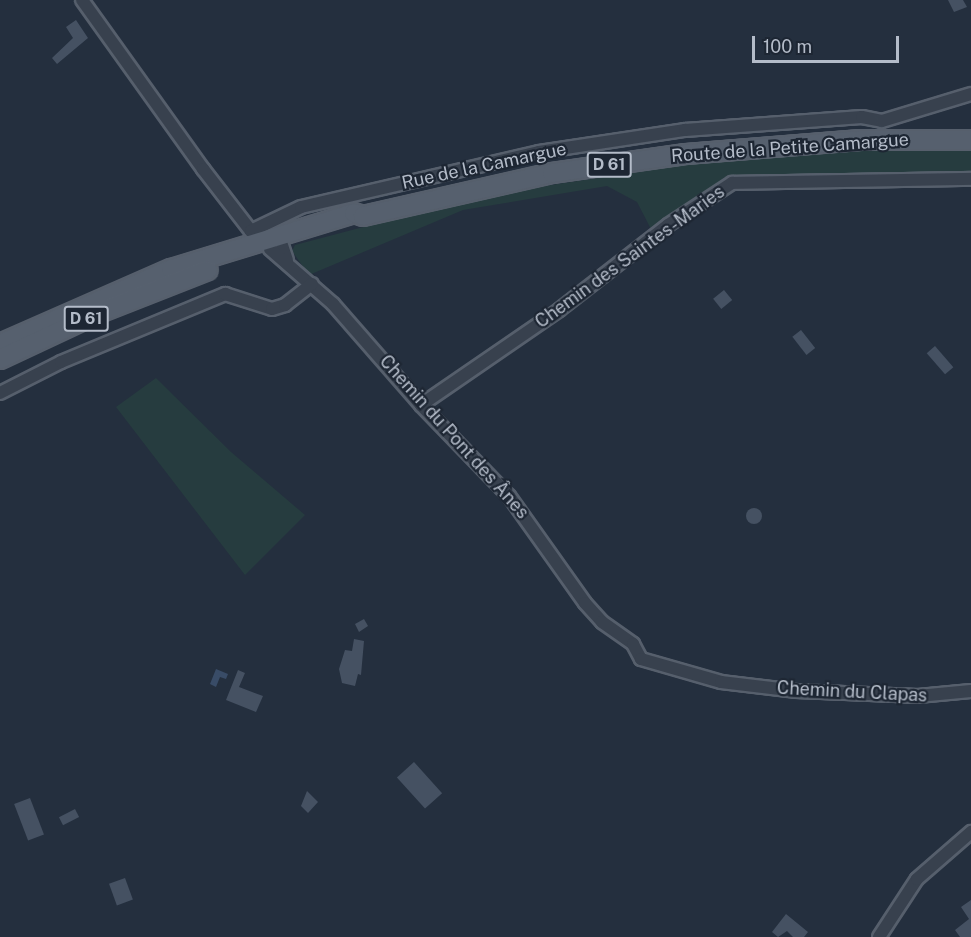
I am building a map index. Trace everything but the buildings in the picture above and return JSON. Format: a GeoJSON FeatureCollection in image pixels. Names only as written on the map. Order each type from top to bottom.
{"type":"FeatureCollection","features":[{"type":"Feature","properties":{"kind":"main road","name":"Route de la Petite Camargue"},"geometry":{"type":"LineString","coordinates":[[0,344],[160,273],[359,222],[363,216],[552,173],[686,153],[860,140],[971,140]]}},
{"type":"Feature","properties":{"kind":"main road","name":"Route de la Petite Camargue"},"geometry":{"type":"LineString","coordinates":[[0,359],[129,300],[268,245]]}},
{"type":"Feature","properties":{"kind":"street","name":"Chemin du Pont des Ânes"},"geometry":{"type":"LineString","coordinates":[[82,0],[268,245],[312,284],[378,352],[421,405],[509,496],[585,603],[602,622],[633,644],[641,659],[684,674],[732,683]]}},
{"type":"Feature","properties":{"kind":"street","name":"Rue de la Camargue"},"geometry":{"type":"LineString","coordinates":[[268,245],[301,207],[539,152],[685,130],[862,117],[882,121],[971,94]]}},
{"type":"Feature","properties":{"kind":"street"},"geometry":{"type":"LineString","coordinates":[[928,140],[971,145]]}},
{"type":"Feature","properties":{"kind":"street","name":"Chemin des Saintes-Maries"},"geometry":{"type":"LineString","coordinates":[[421,405],[559,310],[676,219],[732,183],[971,179]]}},
{"type":"Feature","properties":{"kind":"street"},"geometry":{"type":"LineString","coordinates":[[0,393],[61,362],[225,294],[272,309],[285,305],[312,284]]}},
{"type":"Feature","properties":{"kind":"street","name":"Chemin du Clapas"},"geometry":{"type":"LineString","coordinates":[[732,683],[796,691],[918,696],[971,691]]}},
{"type":"Feature","properties":{"kind":"street"},"geometry":{"type":"LineString","coordinates":[[879,937],[917,879],[971,832]]}},
{"type":"Feature","properties":{"kind":"green space"},"geometry":{"type":"Polygon","coordinates":[[[848,147],[971,151],[971,175],[743,177],[653,233],[637,202],[607,186],[463,210],[309,275],[292,251],[295,245],[485,195],[723,159],[848,147]]]}},
{"type":"Feature","properties":{"kind":"green space"},"geometry":{"type":"Polygon","coordinates":[[[156,378],[231,452],[305,515],[245,575],[116,407],[156,378]]]}},
{"type":"Feature","properties":{"kind":"water"},"geometry":{"type":"Polygon","coordinates":[[[216,669],[228,674],[226,679],[220,677],[216,687],[210,684],[216,669]]]}}]}
